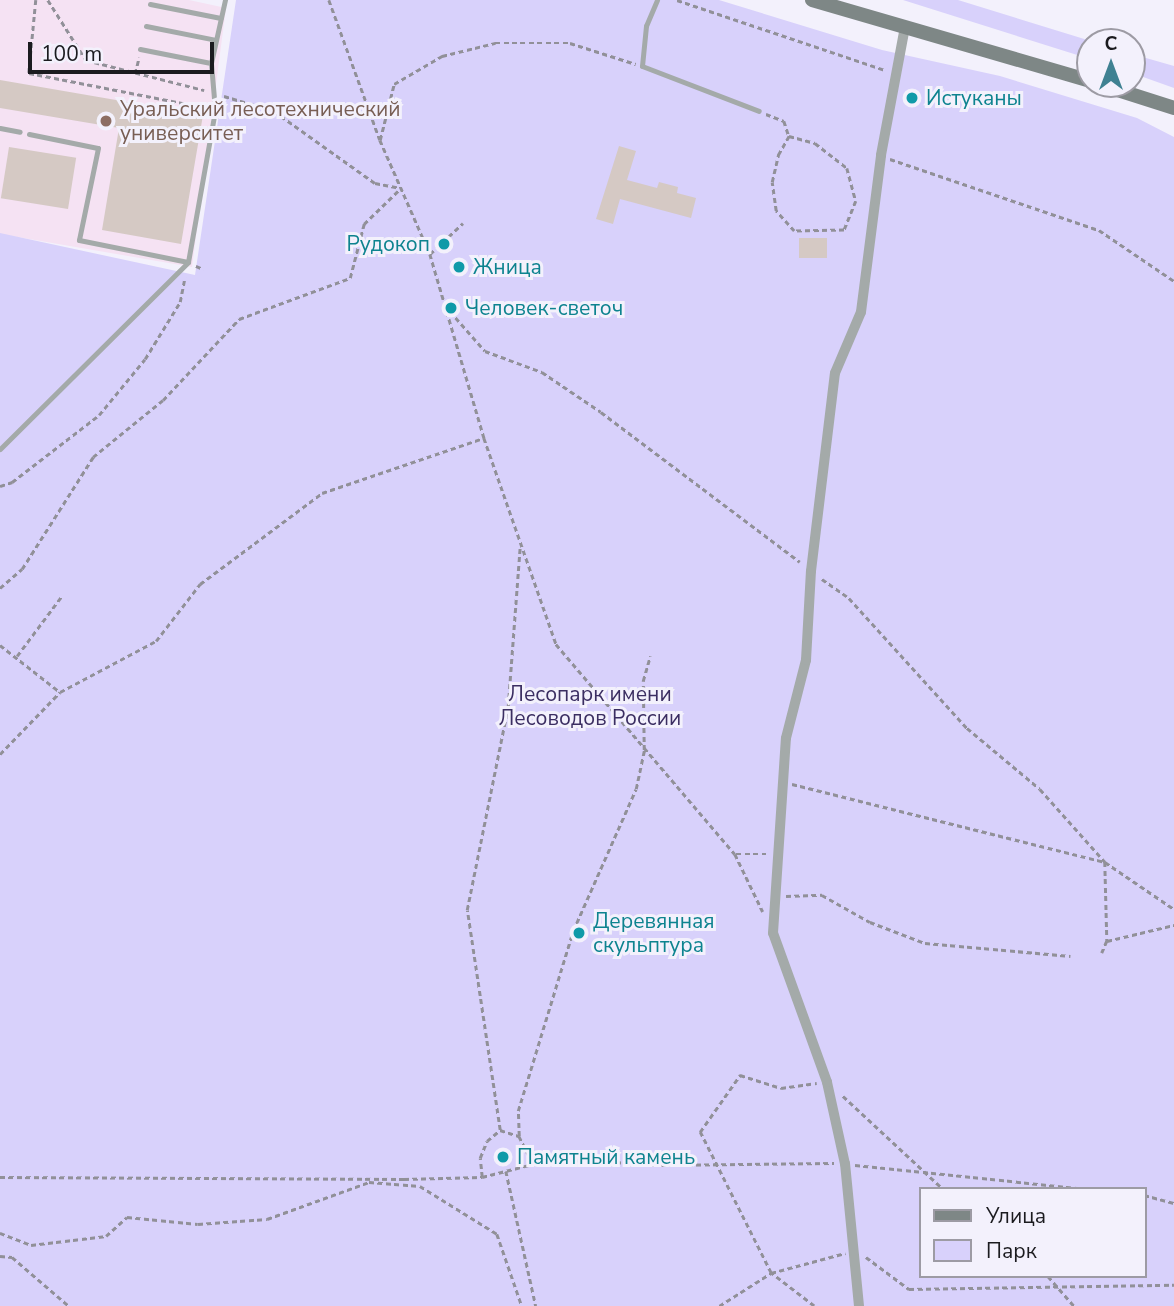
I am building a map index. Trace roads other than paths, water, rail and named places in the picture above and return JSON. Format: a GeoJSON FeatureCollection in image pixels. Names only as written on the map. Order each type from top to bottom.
{"type":"FeatureCollection","features":[{"type":"Feature","properties":{"kind":"main road"},"geometry":{"type":"LineString","coordinates":[[811,0],[1076,77]]}},
{"type":"Feature","properties":{"kind":"main road"},"geometry":{"type":"LineString","coordinates":[[1143,98],[1174,108]]}},
{"type":"Feature","properties":{"kind":"street"},"geometry":{"type":"LineString","coordinates":[[859,1306],[857,1250],[845,1164],[827,1082],[773,933],[786,783],[786,738],[806,660],[811,571],[835,373],[861,312],[873,243],[880,155],[905,27]]}},
{"type":"Feature","properties":{"kind":"lane"},"geometry":{"type":"LineString","coordinates":[[0,449],[188,262],[215,110],[216,93],[211,63],[225,0]]}},
{"type":"Feature","properties":{"kind":"lane"},"geometry":{"type":"LineString","coordinates":[[657,0],[646,26],[642,66],[759,111]]}},
{"type":"Feature","properties":{"kind":"lane"},"geometry":{"type":"LineString","coordinates":[[150,4],[221,19]]}},
{"type":"Feature","properties":{"kind":"lane"},"geometry":{"type":"LineString","coordinates":[[146,26],[216,40]]}},
{"type":"Feature","properties":{"kind":"lane"},"geometry":{"type":"LineString","coordinates":[[141,49],[211,63]]}},
{"type":"Feature","properties":{"kind":"lane"},"geometry":{"type":"LineString","coordinates":[[0,128],[20,132]]}},
{"type":"Feature","properties":{"kind":"lane"},"geometry":{"type":"LineString","coordinates":[[29,134],[98,148],[79,240],[188,262]]}},
{"type":"Feature","properties":{"kind":"place","name":"Истуканы"},"geometry":{"type":"Point","coordinates":[912,98]}},
{"type":"Feature","properties":{"kind":"place","name":"Уральский лесотехнический университет"},"geometry":{"type":"Point","coordinates":[106,121]}},
{"type":"Feature","properties":{"kind":"place","name":"Рудокоп"},"geometry":{"type":"Point","coordinates":[444,244]}},
{"type":"Feature","properties":{"kind":"place","name":"Жница"},"geometry":{"type":"Point","coordinates":[459,267]}},
{"type":"Feature","properties":{"kind":"place","name":"Человек-светоч"},"geometry":{"type":"Point","coordinates":[451,308]}},
{"type":"Feature","properties":{"kind":"place","name":"Деревянная скульптура"},"geometry":{"type":"Point","coordinates":[579,933]}},
{"type":"Feature","properties":{"kind":"place","name":"Памятный камень"},"geometry":{"type":"Point","coordinates":[503,1157]}},
{"type":"Feature","properties":{"kind":"park label","name":"Лесопарк имени Лесоводов России"},"geometry":{"type":"Point","coordinates":[590,706]}}]}
